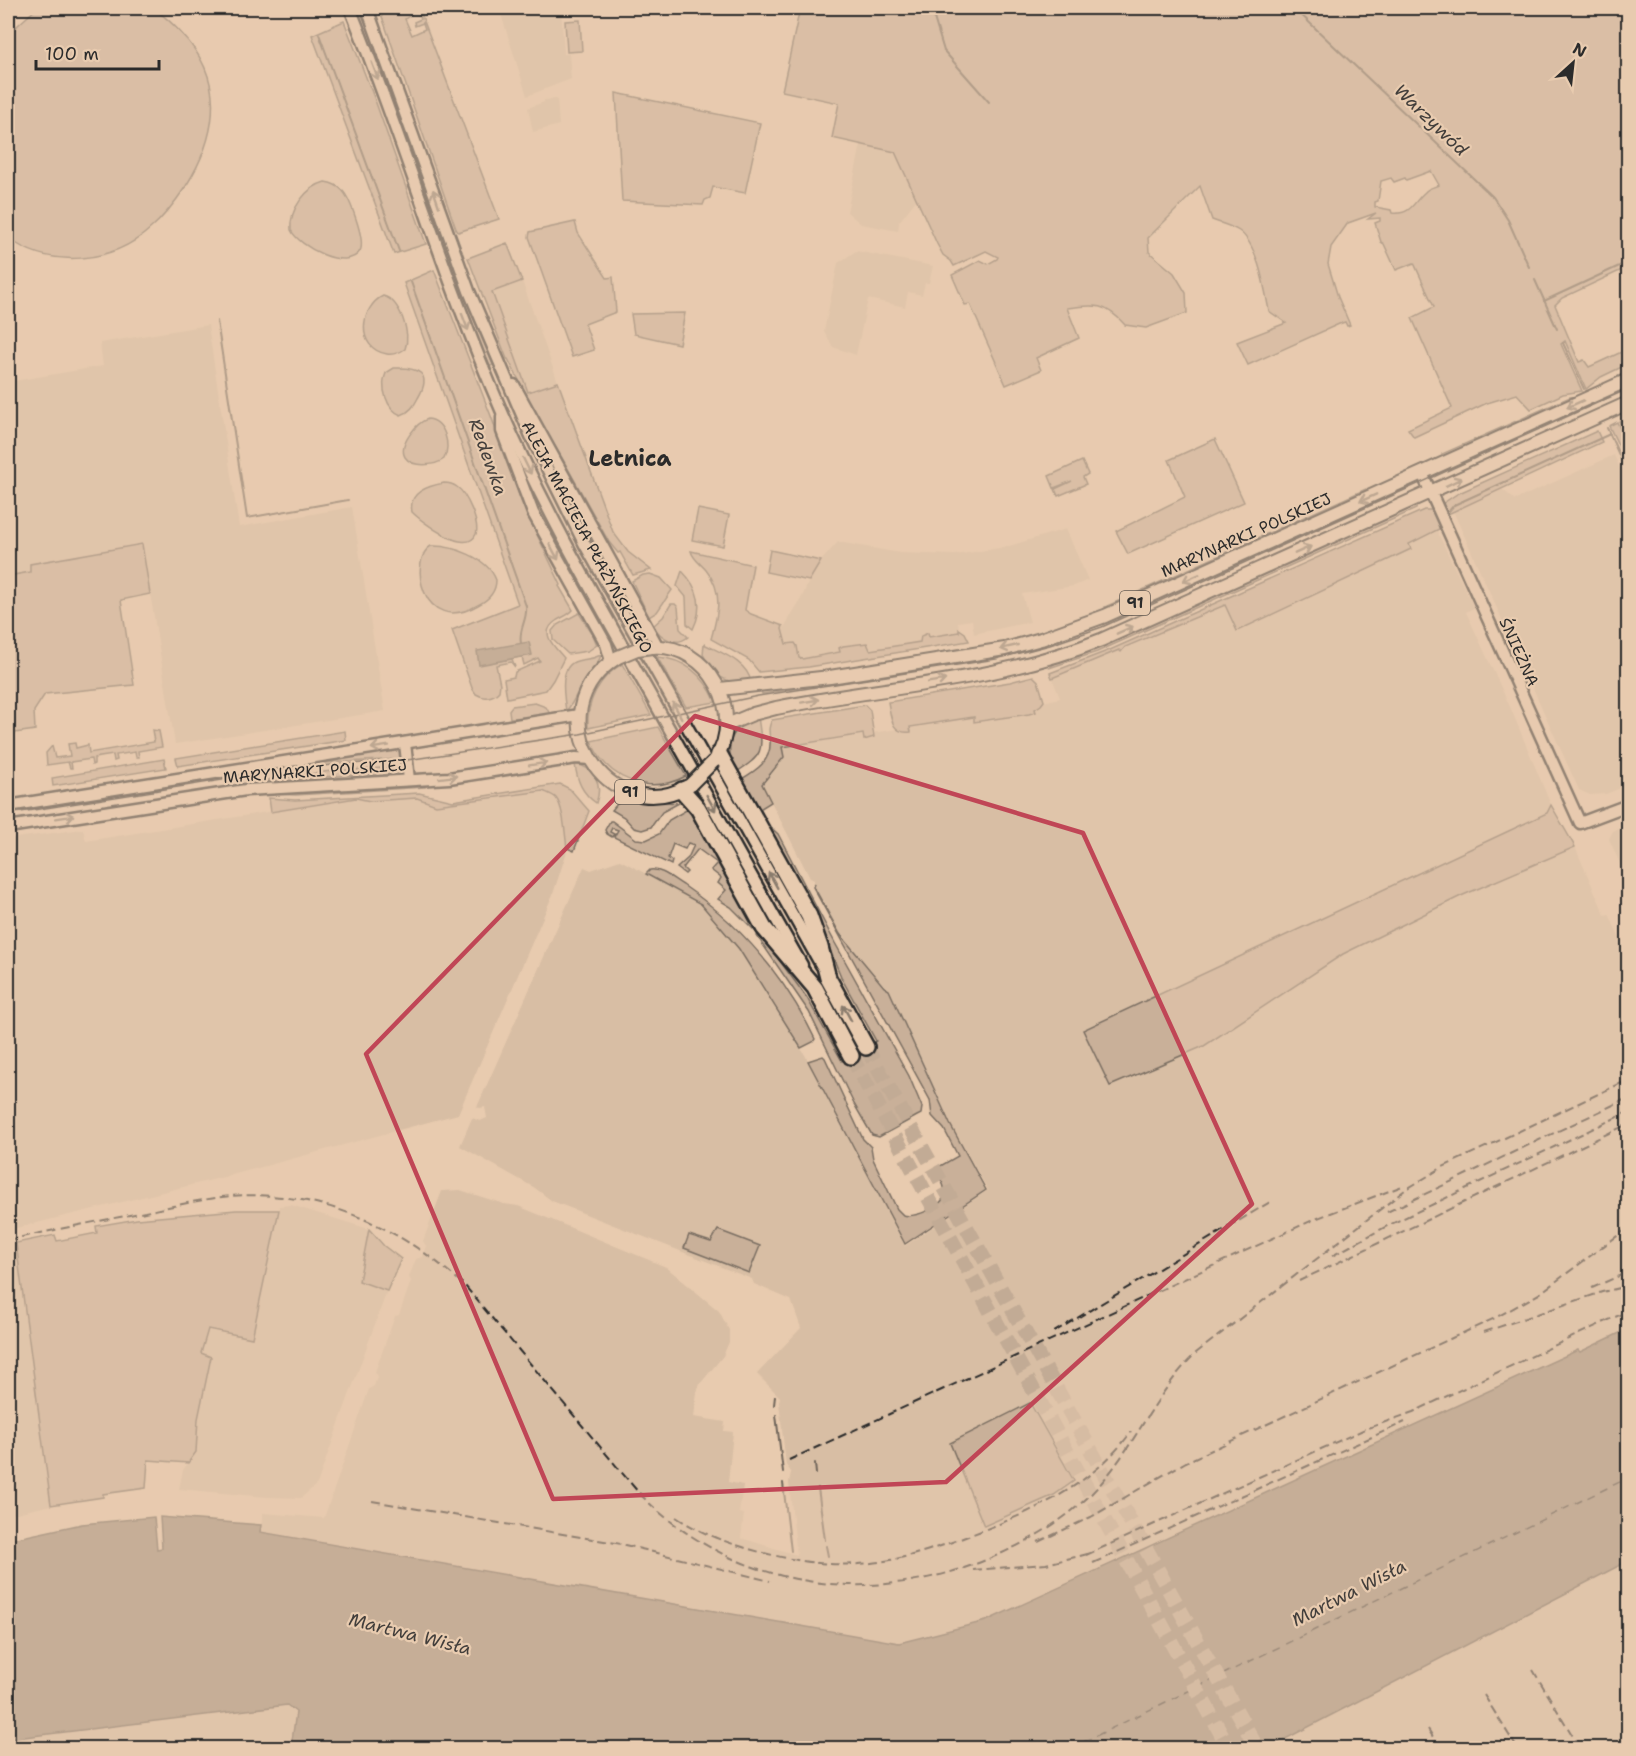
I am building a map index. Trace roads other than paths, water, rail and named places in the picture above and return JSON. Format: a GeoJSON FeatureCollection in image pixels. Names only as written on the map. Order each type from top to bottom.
{"type":"FeatureCollection","features":[{"type":"Feature","properties":{"kind":"highway"},"geometry":{"type":"LineString","coordinates":[[717,758],[808,916],[820,947],[828,978]]}},
{"type":"Feature","properties":{"kind":"highway"},"geometry":{"type":"LineString","coordinates":[[687,787],[764,928],[815,988]]}},
{"type":"Feature","properties":{"kind":"highway","name":"ALEJA MACIEJA PŁAŻYŃSKIEGO"},"geometry":{"type":"LineString","coordinates":[[828,978],[866,1047]]}},
{"type":"Feature","properties":{"kind":"highway","name":"ALEJA MACIEJA PŁAŻYŃSKIEGO"},"geometry":{"type":"LineString","coordinates":[[815,988],[851,1056]]}},
{"type":"Feature","properties":{"kind":"main road","name":"ALEJA MACIEJA PŁAŻYŃSKIEGO"},"geometry":{"type":"LineString","coordinates":[[368,9],[458,262],[491,346],[536,446],[584,543],[828,978]]}},
{"type":"Feature","properties":{"kind":"main road","name":"ALEJA MACIEJA PŁAŻYŃSKIEGO"},"geometry":{"type":"LineString","coordinates":[[352,12],[385,97],[444,267],[502,413],[572,554],[815,988]]}},
{"type":"Feature","properties":{"kind":"main road"},"geometry":{"type":"LineString","coordinates":[[491,346],[564,472],[655,647]]}},
{"type":"Feature","properties":{"kind":"main road","name":"MARYNARKI POLSKIEJ"},"geometry":{"type":"LineString","coordinates":[[720,689],[841,675],[975,654],[1041,639],[1106,616],[1629,380]]}},
{"type":"Feature","properties":{"kind":"main road","name":"91"},"geometry":{"type":"LineString","coordinates":[[727,725],[753,714],[776,708],[1011,669],[1066,654],[1629,403]]}},
{"type":"Feature","properties":{"kind":"main road"},"geometry":{"type":"LineString","coordinates":[[502,413],[502,431],[530,506],[615,659],[637,650],[655,647],[681,652],[696,661],[710,674],[720,689],[727,725],[717,758],[687,787]]}},
{"type":"Feature","properties":{"kind":"main road","name":"ŚNIEŻNA"},"geometry":{"type":"LineString","coordinates":[[1422,473],[1580,823],[1629,805]]}},
{"type":"Feature","properties":{"kind":"main road","name":"91"},"geometry":{"type":"LineString","coordinates":[[615,659],[592,681],[579,715],[581,738],[590,759],[609,781],[630,792],[656,795],[687,787]]}},
{"type":"Feature","properties":{"kind":"main road","name":"MARYNARKI POLSKIEJ"},"geometry":{"type":"LineString","coordinates":[[11,805],[579,715]]}},
{"type":"Feature","properties":{"kind":"main road"},"geometry":{"type":"LineString","coordinates":[[405,743],[409,780]]}},
{"type":"Feature","properties":{"kind":"main road","name":"MARYNARKI POLSKIEJ"},"geometry":{"type":"LineString","coordinates":[[13,826],[246,790],[449,777],[576,758],[590,759]]}},
{"type":"Feature","properties":{"kind":"main road"},"geometry":{"type":"LineString","coordinates":[[243,768],[246,790]]}},
{"type":"Feature","properties":{"kind":"main road"},"geometry":{"type":"LineString","coordinates":[[176,779],[179,800]]}},
{"type":"Feature","properties":{"kind":"main road"},"geometry":{"type":"LineString","coordinates":[[11,805],[13,826]]}},
{"type":"Feature","properties":{"kind":"water"},"geometry":{"type":"Polygon","coordinates":[[[529,642],[532,655],[479,665],[477,651],[529,642]]]}},
{"type":"Feature","properties":{"kind":"water","name":"Martwa Wisła"},"geometry":{"type":"Polygon","coordinates":[[[1628,1329],[1628,1561],[1268,1748],[291,1748],[296,1712],[287,1705],[8,1739],[8,1540],[82,1524],[154,1517],[157,1549],[162,1548],[160,1517],[261,1525],[260,1532],[899,1643],[986,1621],[1628,1329]]]}},
{"type":"Feature","properties":{"kind":"waterway"},"geometry":{"type":"LineString","coordinates":[[359,8],[369,27],[388,82]]}},
{"type":"Feature","properties":{"kind":"waterway"},"geometry":{"type":"LineString","coordinates":[[931,8],[944,51],[989,102]]}},
{"type":"Feature","properties":{"kind":"waterway","name":"Warzywód"},"geometry":{"type":"LineString","coordinates":[[1294,8],[1493,197],[1508,220],[1529,267]]}},
{"type":"Feature","properties":{"kind":"waterway","name":"Redewka"},"geometry":{"type":"LineString","coordinates":[[319,34],[399,251]]}},
{"type":"Feature","properties":{"kind":"waterway"},"geometry":{"type":"LineString","coordinates":[[400,115],[425,189]]}},
{"type":"Feature","properties":{"kind":"waterway"},"geometry":{"type":"LineString","coordinates":[[1622,265],[1628,245]]}},
{"type":"Feature","properties":{"kind":"waterway"},"geometry":{"type":"LineString","coordinates":[[1544,301],[1628,262]]}},
{"type":"Feature","properties":{"kind":"waterway"},"geometry":{"type":"LineString","coordinates":[[1535,280],[1557,329]]}},
{"type":"Feature","properties":{"kind":"waterway","name":"Redewka"},"geometry":{"type":"LineString","coordinates":[[411,282],[526,606],[521,643]]}},
{"type":"Feature","properties":{"kind":"waterway"},"geometry":{"type":"LineString","coordinates":[[217,321],[247,518],[348,500]]}},
{"type":"Feature","properties":{"kind":"waterway"},"geometry":{"type":"LineString","coordinates":[[1563,343],[1584,389]]}},
{"type":"Feature","properties":{"kind":"waterway"},"geometry":{"type":"LineString","coordinates":[[1607,428],[1628,475]]}},
{"type":"Feature","properties":{"kind":"waterway"},"geometry":{"type":"LineString","coordinates":[[1449,511],[1454,505],[1610,434]]}},
{"type":"Feature","properties":{"kind":"waterway"},"geometry":{"type":"LineString","coordinates":[[774,1405],[775,1396]]}},
{"type":"Feature","properties":{"kind":"waterway"},"geometry":{"type":"LineString","coordinates":[[776,1415],[783,1472]]}},
{"type":"Feature","properties":{"kind":"waterway"},"geometry":{"type":"LineString","coordinates":[[815,1463],[816,1474]]}},
{"type":"Feature","properties":{"kind":"waterway"},"geometry":{"type":"LineString","coordinates":[[783,1483],[791,1551]]}},
{"type":"Feature","properties":{"kind":"waterway"},"geometry":{"type":"LineString","coordinates":[[818,1488],[825,1540]]}},
{"type":"Feature","properties":{"kind":"waterway"},"geometry":{"type":"LineString","coordinates":[[826,1546],[828,1556]]}},
{"type":"Feature","properties":{"kind":"tunnel"},"geometry":{"type":"LineString","coordinates":[[866,1047],[1257,1748]]}},
{"type":"Feature","properties":{"kind":"tunnel"},"geometry":{"type":"LineString","coordinates":[[851,1056],[1229,1748]]}},
{"type":"Feature","properties":{"kind":"tram line"},"geometry":{"type":"LineString","coordinates":[[8,814],[304,767],[407,760],[580,734],[758,696],[996,659],[1050,645],[1102,627],[1628,389]]}},
{"type":"Feature","properties":{"kind":"railway"},"geometry":{"type":"LineString","coordinates":[[8,1240],[230,1196],[263,1195],[295,1199],[357,1216],[414,1246],[465,1286],[639,1493],[677,1526],[718,1552],[763,1570],[809,1581],[857,1585],[905,1582],[953,1571],[1000,1554],[1057,1522],[1087,1498],[1103,1481],[1130,1445],[1167,1388],[1196,1353],[1405,1190],[1443,1167],[1628,1080]]}},
{"type":"Feature","properties":{"kind":"railway"},"geometry":{"type":"LineString","coordinates":[[1387,1212],[1628,1098]]}},
{"type":"Feature","properties":{"kind":"railway"},"geometry":{"type":"LineString","coordinates":[[1332,1256],[1389,1225],[1628,1112]]}},
{"type":"Feature","properties":{"kind":"railway"},"geometry":{"type":"LineString","coordinates":[[1299,1281],[1628,1124]]}},
{"type":"Feature","properties":{"kind":"railway"},"geometry":{"type":"LineString","coordinates":[[789,1460],[1315,1219],[1405,1185]]}},
{"type":"Feature","properties":{"kind":"railway"},"geometry":{"type":"LineString","coordinates":[[1054,1332],[1270,1202]]}},
{"type":"Feature","properties":{"kind":"railway"},"geometry":{"type":"LineString","coordinates":[[1038,1542],[1091,1517],[1186,1462],[1495,1318],[1539,1294],[1628,1228]]}},
{"type":"Feature","properties":{"kind":"railway"},"geometry":{"type":"LineString","coordinates":[[1592,1288],[1628,1272]]}},
{"type":"Feature","properties":{"kind":"railway"},"geometry":{"type":"LineString","coordinates":[[1484,1332],[1602,1292],[1628,1286]]}},
{"type":"Feature","properties":{"kind":"railway"},"geometry":{"type":"LineString","coordinates":[[1086,1555],[1363,1430],[1413,1412],[1628,1311]]}},
{"type":"Feature","properties":{"kind":"railway"},"geometry":{"type":"LineString","coordinates":[[1093,1563],[1405,1422]]}},
{"type":"Feature","properties":{"kind":"railway"},"geometry":{"type":"LineString","coordinates":[[676,1517],[719,1539],[764,1553],[828,1564],[882,1562],[962,1538],[1014,1518],[1051,1500],[1102,1464],[1131,1432]]}},
{"type":"Feature","properties":{"kind":"railway"},"geometry":{"type":"LineString","coordinates":[[372,1501],[621,1544],[770,1581]]}},
{"type":"Feature","properties":{"kind":"railway"},"geometry":{"type":"LineString","coordinates":[[973,1570],[1046,1564],[1092,1553]]}},
{"type":"Feature","properties":{"kind":"railway"},"geometry":{"type":"LineString","coordinates":[[1533,1670],[1580,1748]]}},
{"type":"Feature","properties":{"kind":"railway"},"geometry":{"type":"LineString","coordinates":[[1484,1695],[1517,1748]]}},
{"type":"Feature","properties":{"kind":"railway"},"geometry":{"type":"LineString","coordinates":[[1428,1729],[1440,1748]]}},
{"type":"Feature","properties":{"kind":"district","name":"Letnica"},"geometry":{"type":"Point","coordinates":[630,458]}}]}
